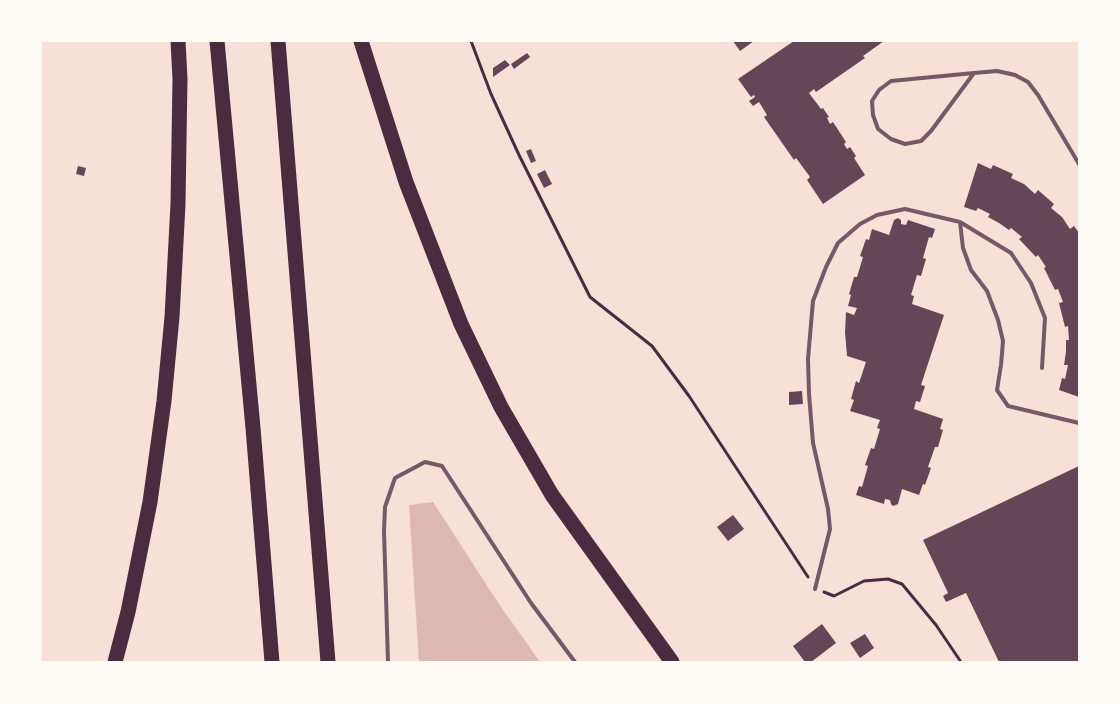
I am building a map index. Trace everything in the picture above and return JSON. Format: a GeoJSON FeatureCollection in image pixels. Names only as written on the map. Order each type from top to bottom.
{"type":"FeatureCollection","features":[{"type":"Feature","properties":{"kind":"highway"},"geometry":{"type":"LineString","coordinates":[[115,662],[128,612],[150,502],[164,401],[172,317],[178,204],[180,79],[178,41]]}},
{"type":"Feature","properties":{"kind":"highway"},"geometry":{"type":"LineString","coordinates":[[217,41],[253,428],[272,662]]}},
{"type":"Feature","properties":{"kind":"highway"},"geometry":{"type":"LineString","coordinates":[[278,41],[328,662]]}},
{"type":"Feature","properties":{"kind":"highway"},"geometry":{"type":"LineString","coordinates":[[361,41],[406,182],[461,324],[501,406],[552,495],[672,662]]}},
{"type":"Feature","properties":{"kind":"lane"},"geometry":{"type":"LineString","coordinates":[[974,73],[931,131],[921,141],[905,144],[891,139],[878,129],[873,115],[872,101],[879,90],[891,81],[974,73],[997,71],[1015,75],[1028,82],[1038,95],[1079,164]]}},
{"type":"Feature","properties":{"kind":"lane"},"geometry":{"type":"LineString","coordinates":[[816,589],[830,529],[828,509],[813,443],[808,359],[813,301],[826,267],[838,243],[860,224],[877,215],[905,209],[960,222],[1011,253],[1031,282],[1045,318],[1042,368]]}},
{"type":"Feature","properties":{"kind":"lane"},"geometry":{"type":"LineString","coordinates":[[960,222],[963,248],[968,263],[987,291],[998,320],[1003,341],[997,390],[1008,406],[1079,423]]}},
{"type":"Feature","properties":{"kind":"lane"},"geometry":{"type":"LineString","coordinates":[[388,662],[385,506],[395,478],[425,462],[442,466],[531,603],[575,662]]}},
{"type":"Feature","properties":{"kind":"path"},"geometry":{"type":"LineString","coordinates":[[472,43],[491,94],[519,155],[590,297],[652,346],[689,396],[816,589],[834,596],[864,581],[888,579],[902,584],[936,625],[961,662]]}},
{"type":"Feature","properties":{"kind":"shaded area"},"geometry":{"type":"Polygon","coordinates":[[[433,502],[499,604],[540,662],[419,662],[409,505],[433,502]]]}},
{"type":"Feature","properties":{"kind":"building"},"geometry":{"type":"Polygon","coordinates":[[[733,41],[754,41],[740,51],[733,41]]]}},
{"type":"Feature","properties":{"kind":"building"},"geometry":{"type":"Polygon","coordinates":[[[794,41],[884,41],[863,56],[865,58],[816,92],[814,89],[809,93],[821,109],[823,108],[829,117],[827,118],[830,124],[833,122],[846,142],[844,144],[847,149],[850,147],[856,156],[854,158],[865,175],[823,204],[807,180],[810,177],[796,158],[794,160],[764,117],[767,115],[759,102],[753,106],[749,101],[755,97],[754,95],[751,97],[738,79],[794,41]]]}},
{"type":"Feature","properties":{"kind":"building"},"geometry":{"type":"Polygon","coordinates":[[[527,53],[530,57],[514,69],[511,64],[527,53]]]}},
{"type":"Feature","properties":{"kind":"building"},"geometry":{"type":"Polygon","coordinates":[[[505,60],[510,65],[493,77],[493,68],[505,60]]]}},
{"type":"Feature","properties":{"kind":"building"},"geometry":{"type":"Polygon","coordinates":[[[531,149],[536,161],[531,163],[526,151],[531,149]]]}},
{"type":"Feature","properties":{"kind":"building"},"geometry":{"type":"Polygon","coordinates":[[[978,163],[991,169],[993,165],[1013,174],[1011,178],[1024,184],[1035,194],[1038,190],[1054,204],[1051,208],[1062,217],[1070,229],[1074,226],[1079,233],[1079,397],[1059,390],[1062,378],[1065,379],[1068,365],[1064,365],[1066,340],[1069,340],[1068,326],[1065,327],[1059,303],[1063,302],[1058,289],[1055,290],[1044,268],[1046,267],[1038,255],[1036,257],[1019,239],[1022,237],[1011,228],[1009,230],[988,217],[990,214],[978,208],[976,211],[964,207],[978,163]]]}},
{"type":"Feature","properties":{"kind":"building"},"geometry":{"type":"Polygon","coordinates":[[[78,166],[86,168],[84,176],[76,174],[78,166]]]}},
{"type":"Feature","properties":{"kind":"building"},"geometry":{"type":"Polygon","coordinates":[[[545,170],[552,184],[544,188],[537,174],[545,170]]]}},
{"type":"Feature","properties":{"kind":"building"},"geometry":{"type":"Polygon","coordinates":[[[898,218],[901,220],[901,224],[906,225],[908,220],[935,229],[932,238],[929,237],[923,258],[926,259],[921,276],[917,275],[911,295],[914,296],[912,304],[944,315],[921,385],[925,386],[920,402],[916,401],[914,409],[943,419],[940,429],[943,430],[938,447],[935,447],[928,467],[931,468],[925,485],[923,484],[919,495],[902,489],[898,504],[893,506],[890,500],[885,499],[884,504],[856,495],[859,486],[862,487],[868,466],[865,465],[871,448],[874,449],[880,429],[877,428],[880,420],[850,411],[854,400],[851,399],[856,381],[859,383],[866,362],[847,356],[845,332],[846,312],[854,315],[857,308],[848,306],[851,295],[849,294],[854,277],[857,277],[863,257],[860,256],[866,239],[869,240],[872,229],[889,235],[894,220],[898,218]]]}},
{"type":"Feature","properties":{"kind":"building"},"geometry":{"type":"Polygon","coordinates":[[[802,391],[803,404],[789,405],[789,392],[802,391]]]}},
{"type":"Feature","properties":{"kind":"building"},"geometry":{"type":"Polygon","coordinates":[[[1079,466],[1079,662],[999,662],[966,593],[946,602],[943,596],[948,593],[923,540],[1079,466]]]}},
{"type":"Feature","properties":{"kind":"building"},"geometry":{"type":"Polygon","coordinates":[[[733,515],[744,529],[728,541],[717,527],[733,515]]]}},
{"type":"Feature","properties":{"kind":"building"},"geometry":{"type":"Polygon","coordinates":[[[822,624],[836,643],[811,662],[805,662],[793,646],[822,624]]]}},
{"type":"Feature","properties":{"kind":"building"},"geometry":{"type":"Polygon","coordinates":[[[865,634],[874,648],[860,658],[850,643],[865,634]]]}}]}
